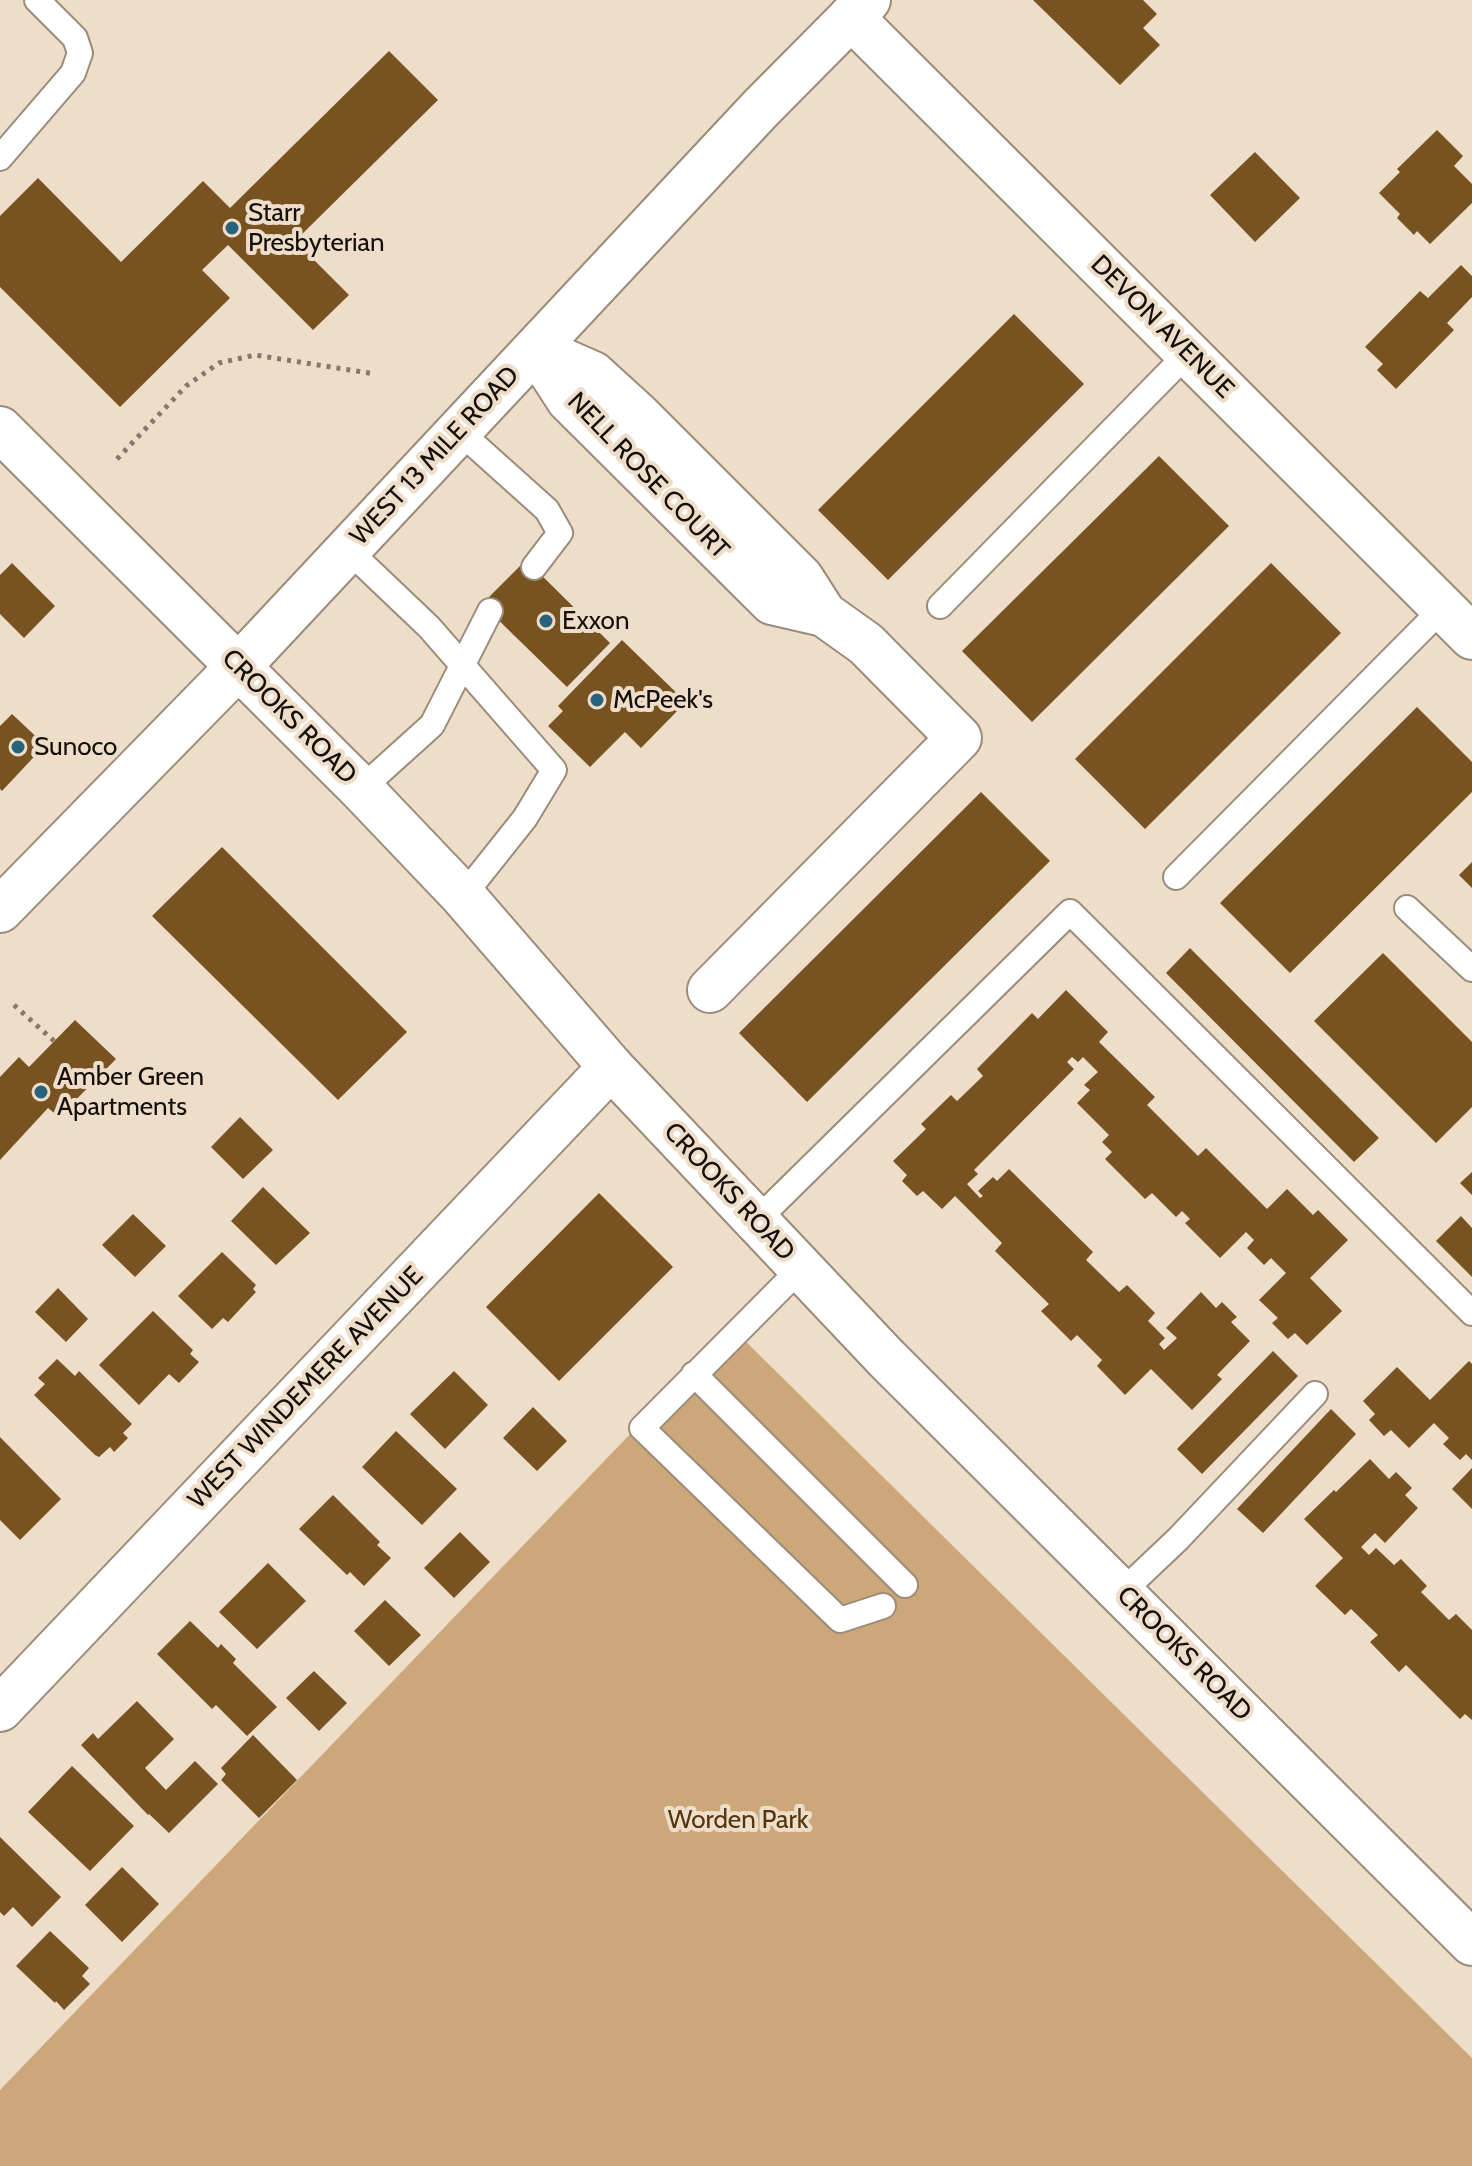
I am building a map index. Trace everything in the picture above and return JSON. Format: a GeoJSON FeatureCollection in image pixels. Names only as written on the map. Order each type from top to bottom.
{"type":"FeatureCollection","features":[{"type":"Feature","properties":{"kind":"main road","name":"WEST 13 MILE ROAD"},"geometry":{"type":"LineString","coordinates":[[0,910],[238,667],[761,108],[859,8]]}},
{"type":"Feature","properties":{"kind":"main road","name":"DEVON AVENUE"},"geometry":{"type":"LineString","coordinates":[[859,8],[1188,353],[1458,623]]}},
{"type":"Feature","properties":{"kind":"main road","name":"NELL ROSE COURT"},"geometry":{"type":"LineString","coordinates":[[536,349],[569,400],[772,602],[824,614],[866,644],[959,738],[710,990]]}},
{"type":"Feature","properties":{"kind":"main road","name":"CROOKS ROAD"},"geometry":{"type":"LineString","coordinates":[[0,429],[361,789],[463,896],[611,1067],[886,1358],[1472,1943]]}},
{"type":"Feature","properties":{"kind":"main road","name":"WEST WINDEMERE AVENUE"},"geometry":{"type":"LineString","coordinates":[[0,1709],[611,1067]]}},
{"type":"Feature","properties":{"kind":"lane"},"geometry":{"type":"LineString","coordinates":[[0,158],[73,73],[80,53],[75,38],[37,0]]}},
{"type":"Feature","properties":{"kind":"lane"},"geometry":{"type":"LineString","coordinates":[[940,606],[1188,353]]}},
{"type":"Feature","properties":{"kind":"lane"},"geometry":{"type":"LineString","coordinates":[[459,431],[547,510],[560,533],[534,567]]}},
{"type":"Feature","properties":{"kind":"lane"},"geometry":{"type":"LineString","coordinates":[[347,549],[429,627],[554,770],[525,818],[463,896]]}},
{"type":"Feature","properties":{"kind":"lane"},"geometry":{"type":"LineString","coordinates":[[361,789],[432,725],[490,611]]}},
{"type":"Feature","properties":{"kind":"lane"},"geometry":{"type":"LineString","coordinates":[[1176,877],[1458,623]]}},
{"type":"Feature","properties":{"kind":"lane"},"geometry":{"type":"LineString","coordinates":[[1407,908],[1472,969]]}},
{"type":"Feature","properties":{"kind":"lane"},"geometry":{"type":"LineString","coordinates":[[756,1221],[1070,912],[1472,1313]]}},
{"type":"Feature","properties":{"kind":"lane"},"geometry":{"type":"LineString","coordinates":[[801,1268],[642,1428],[840,1620],[883,1606]]}},
{"type":"Feature","properties":{"kind":"lane"},"geometry":{"type":"LineString","coordinates":[[694,1374],[905,1585]]}},
{"type":"Feature","properties":{"kind":"lane"},"geometry":{"type":"LineString","coordinates":[[1122,1592],[1178,1539],[1315,1394]]}},
{"type":"Feature","properties":{"kind":"path"},"geometry":{"type":"LineString","coordinates":[[117,459],[186,386],[219,363],[255,355],[375,374]]}},
{"type":"Feature","properties":{"kind":"path"},"geometry":{"type":"LineString","coordinates":[[14,1005],[54,1041]]}},
{"type":"Feature","properties":{"kind":"green space","name":"Worden Park"},"geometry":{"type":"Polygon","coordinates":[[[732,1328],[1472,2058],[1472,2166],[0,2166],[0,2090],[732,1328]]]}},
{"type":"Feature","properties":{"kind":"building"},"geometry":{"type":"Polygon","coordinates":[[[1033,0],[1143,0],[1157,14],[1143,28],[1160,45],[1120,85],[1033,0]]]}},
{"type":"Feature","properties":{"kind":"building","name":"Starr Presbyterian"},"geometry":{"type":"Polygon","coordinates":[[[389,51],[438,100],[295,241],[349,295],[313,330],[228,245],[202,270],[230,298],[120,407],[0,287],[0,216],[38,178],[121,262],[203,181],[230,208],[389,51]]]}},
{"type":"Feature","properties":{"kind":"building"},"geometry":{"type":"Polygon","coordinates":[[[1437,130],[1463,156],[1454,166],[1472,184],[1472,203],[1430,244],[1417,231],[1414,235],[1397,218],[1400,214],[1379,193],[1400,172],[1397,169],[1437,130]]]}},
{"type":"Feature","properties":{"kind":"building"},"geometry":{"type":"Polygon","coordinates":[[[1255,152],[1300,198],[1255,242],[1210,195],[1255,152]]]}},
{"type":"Feature","properties":{"kind":"building"},"geometry":{"type":"Polygon","coordinates":[[[1461,265],[1472,276],[1472,297],[1447,323],[1454,330],[1396,389],[1377,370],[1383,364],[1365,347],[1420,291],[1428,298],[1461,265]]]}},
{"type":"Feature","properties":{"kind":"building"},"geometry":{"type":"Polygon","coordinates":[[[1014,314],[1084,384],[888,580],[818,510],[1014,314]]]}},
{"type":"Feature","properties":{"kind":"building"},"geometry":{"type":"Polygon","coordinates":[[[1159,456],[1229,526],[1032,722],[962,651],[1159,456]]]}},
{"type":"Feature","properties":{"kind":"building"},"geometry":{"type":"Polygon","coordinates":[[[526,560],[610,643],[567,687],[482,604],[526,560]]]}},
{"type":"Feature","properties":{"kind":"building"},"geometry":{"type":"Polygon","coordinates":[[[12,563],[55,606],[24,638],[0,614],[0,575],[12,563]]]}},
{"type":"Feature","properties":{"kind":"building"},"geometry":{"type":"Polygon","coordinates":[[[1271,563],[1341,633],[1145,829],[1075,759],[1271,563]]]}},
{"type":"Feature","properties":{"kind":"building"},"geometry":{"type":"Polygon","coordinates":[[[622,640],[686,702],[641,748],[625,732],[590,767],[548,726],[563,711],[558,706],[622,640]]]}},
{"type":"Feature","properties":{"kind":"building"},"geometry":{"type":"Polygon","coordinates":[[[1417,707],[1472,762],[1472,792],[1290,973],[1220,903],[1417,707]]]}},
{"type":"Feature","properties":{"kind":"building"},"geometry":{"type":"Polygon","coordinates":[[[12,714],[45,745],[2,791],[0,726],[12,714]]]}},
{"type":"Feature","properties":{"kind":"building"},"geometry":{"type":"Polygon","coordinates":[[[981,792],[1050,861],[807,1102],[739,1033],[981,792]]]}},
{"type":"Feature","properties":{"kind":"building"},"geometry":{"type":"Polygon","coordinates":[[[222,847],[407,1032],[338,1100],[152,916],[222,847]]]}},
{"type":"Feature","properties":{"kind":"building"},"geometry":{"type":"Polygon","coordinates":[[[1472,862],[1472,888],[1459,875],[1472,862]]]}},
{"type":"Feature","properties":{"kind":"building"},"geometry":{"type":"Polygon","coordinates":[[[1190,948],[1379,1138],[1354,1162],[1166,973],[1190,948]]]}},
{"type":"Feature","properties":{"kind":"building"},"geometry":{"type":"Polygon","coordinates":[[[1383,953],[1472,1042],[1472,1107],[1436,1143],[1314,1021],[1383,953]]]}},
{"type":"Feature","properties":{"kind":"building"},"geometry":{"type":"Polygon","coordinates":[[[1066,990],[1108,1032],[1099,1042],[1155,1097],[1147,1105],[1198,1156],[1206,1148],[1267,1209],[1287,1189],[1313,1215],[1318,1210],[1348,1240],[1310,1278],[1342,1311],[1307,1345],[1295,1333],[1288,1339],[1272,1323],[1278,1318],[1259,1300],[1286,1273],[1271,1258],[1264,1265],[1247,1248],[1254,1240],[1246,1232],[1220,1258],[1185,1223],[1190,1219],[1182,1211],[1176,1217],[1152,1193],[1145,1199],[1105,1159],[1112,1152],[1102,1142],[1109,1135],[1077,1103],[1090,1090],[1084,1085],[1098,1072],[1083,1057],[1078,1062],[1072,1057],[1067,1062],[1074,1069],[974,1170],[978,1174],[967,1184],[980,1198],[983,1196],[978,1191],[993,1177],[997,1181],[1009,1169],[1093,1252],[1086,1260],[1119,1292],[1127,1285],[1155,1313],[1148,1321],[1165,1338],[1159,1344],[1164,1350],[1177,1338],[1166,1328],[1201,1292],[1216,1308],[1222,1302],[1237,1317],[1231,1322],[1250,1341],[1217,1375],[1222,1379],[1192,1410],[1151,1369],[1125,1395],[1097,1366],[1102,1360],[1077,1335],[1071,1341],[1041,1311],[1049,1304],[995,1251],[1002,1243],[955,1196],[942,1209],[923,1191],[917,1196],[902,1181],[907,1175],[893,1161],[926,1129],[921,1124],[951,1095],[957,1101],[983,1076],[977,1069],[1032,1013],[1038,1019],[1066,990]]]}},
{"type":"Feature","properties":{"kind":"building","name":"Amber Green Apartments"},"geometry":{"type":"Polygon","coordinates":[[[75,1020],[116,1059],[59,1117],[48,1108],[0,1160],[0,1077],[19,1057],[29,1067],[75,1020]]]}},
{"type":"Feature","properties":{"kind":"building"},"geometry":{"type":"Polygon","coordinates":[[[240,1117],[273,1150],[243,1179],[211,1147],[240,1117]]]}},
{"type":"Feature","properties":{"kind":"building"},"geometry":{"type":"Polygon","coordinates":[[[1472,1172],[1472,1195],[1460,1183],[1472,1172]]]}},
{"type":"Feature","properties":{"kind":"building"},"geometry":{"type":"Polygon","coordinates":[[[263,1187],[310,1233],[276,1265],[231,1221],[263,1187]]]}},
{"type":"Feature","properties":{"kind":"building"},"geometry":{"type":"Polygon","coordinates":[[[599,1193],[673,1267],[559,1381],[486,1307],[599,1193]]]}},
{"type":"Feature","properties":{"kind":"building"},"geometry":{"type":"Polygon","coordinates":[[[133,1214],[166,1246],[135,1277],[102,1245],[133,1214]]]}},
{"type":"Feature","properties":{"kind":"building"},"geometry":{"type":"Polygon","coordinates":[[[1461,1216],[1472,1228],[1472,1277],[1436,1241],[1461,1216]]]}},
{"type":"Feature","properties":{"kind":"building"},"geometry":{"type":"Polygon","coordinates":[[[222,1252],[256,1285],[253,1289],[256,1292],[228,1322],[223,1318],[212,1329],[178,1296],[222,1252]]]}},
{"type":"Feature","properties":{"kind":"building"},"geometry":{"type":"Polygon","coordinates":[[[58,1288],[88,1319],[66,1342],[35,1312],[58,1288]]]}},
{"type":"Feature","properties":{"kind":"building"},"geometry":{"type":"Polygon","coordinates":[[[153,1311],[193,1350],[190,1354],[199,1362],[179,1383],[169,1374],[139,1405],[99,1365],[153,1311]]]}},
{"type":"Feature","properties":{"kind":"building"},"geometry":{"type":"Polygon","coordinates":[[[1273,1351],[1298,1376],[1202,1474],[1177,1449],[1273,1351]]]}},
{"type":"Feature","properties":{"kind":"building"},"geometry":{"type":"Polygon","coordinates":[[[57,1359],[75,1376],[79,1371],[132,1424],[123,1433],[128,1438],[114,1452],[110,1447],[99,1457],[95,1455],[34,1395],[45,1384],[38,1378],[57,1359]]]}},
{"type":"Feature","properties":{"kind":"building"},"geometry":{"type":"Polygon","coordinates":[[[1469,1361],[1472,1364],[1472,1460],[1466,1454],[1460,1460],[1443,1444],[1449,1438],[1434,1423],[1409,1448],[1391,1430],[1384,1436],[1369,1420],[1375,1414],[1363,1401],[1397,1367],[1430,1400],[1469,1361]]]}},
{"type":"Feature","properties":{"kind":"building"},"geometry":{"type":"Polygon","coordinates":[[[454,1371],[488,1405],[445,1449],[410,1414],[454,1371]]]}},
{"type":"Feature","properties":{"kind":"building"},"geometry":{"type":"Polygon","coordinates":[[[533,1407],[567,1441],[537,1471],[503,1438],[533,1407]]]}},
{"type":"Feature","properties":{"kind":"building"},"geometry":{"type":"Polygon","coordinates":[[[1331,1409],[1356,1434],[1263,1533],[1237,1509],[1331,1409]]]}},
{"type":"Feature","properties":{"kind":"building"},"geometry":{"type":"Polygon","coordinates":[[[396,1431],[457,1489],[422,1525],[362,1467],[396,1431]]]}},
{"type":"Feature","properties":{"kind":"building"},"geometry":{"type":"Polygon","coordinates":[[[0,1437],[61,1499],[20,1540],[0,1520],[0,1437]]]}},
{"type":"Feature","properties":{"kind":"building"},"geometry":{"type":"Polygon","coordinates":[[[1370,1459],[1389,1479],[1396,1472],[1412,1488],[1405,1495],[1418,1508],[1385,1543],[1375,1533],[1361,1547],[1369,1555],[1376,1548],[1394,1565],[1401,1559],[1427,1586],[1421,1592],[1449,1620],[1456,1614],[1472,1630],[1472,1720],[1465,1714],[1460,1719],[1406,1665],[1399,1672],[1370,1642],[1378,1635],[1351,1609],[1345,1615],[1315,1586],[1343,1558],[1304,1519],[1370,1459]]]}},
{"type":"Feature","properties":{"kind":"building"},"geometry":{"type":"Polygon","coordinates":[[[1472,1468],[1472,1509],[1452,1489],[1472,1468]]]}},
{"type":"Feature","properties":{"kind":"building"},"geometry":{"type":"Polygon","coordinates":[[[333,1495],[380,1542],[377,1545],[391,1558],[364,1586],[350,1572],[347,1575],[299,1529],[333,1495]]]}},
{"type":"Feature","properties":{"kind":"building"},"geometry":{"type":"Polygon","coordinates":[[[460,1532],[490,1562],[454,1598],[424,1568],[460,1532]]]}},
{"type":"Feature","properties":{"kind":"building"},"geometry":{"type":"Polygon","coordinates":[[[268,1563],[306,1601],[257,1649],[219,1612],[268,1563]]]}},
{"type":"Feature","properties":{"kind":"building"},"geometry":{"type":"Polygon","coordinates":[[[385,1600],[421,1635],[389,1666],[354,1631],[385,1600]]]}},
{"type":"Feature","properties":{"kind":"building"},"geometry":{"type":"Polygon","coordinates":[[[190,1621],[218,1648],[221,1644],[236,1659],[233,1663],[277,1707],[247,1736],[216,1705],[212,1709],[157,1654],[190,1621]]]}},
{"type":"Feature","properties":{"kind":"building"},"geometry":{"type":"Polygon","coordinates":[[[314,1671],[347,1703],[319,1731],[286,1698],[314,1671]]]}},
{"type":"Feature","properties":{"kind":"building"},"geometry":{"type":"Polygon","coordinates":[[[137,1701],[174,1739],[145,1768],[166,1790],[195,1761],[218,1784],[169,1833],[81,1745],[93,1733],[98,1739],[137,1701]]]}},
{"type":"Feature","properties":{"kind":"building"},"geometry":{"type":"Polygon","coordinates":[[[253,1735],[297,1780],[259,1818],[221,1780],[226,1774],[221,1768],[253,1735]]]}},
{"type":"Feature","properties":{"kind":"building"},"geometry":{"type":"Polygon","coordinates":[[[72,1766],[134,1826],[90,1871],[28,1812],[72,1766]]]}},
{"type":"Feature","properties":{"kind":"building"},"geometry":{"type":"Polygon","coordinates":[[[0,1837],[61,1897],[32,1927],[13,1907],[4,1916],[0,1912],[0,1837]]]}},
{"type":"Feature","properties":{"kind":"building"},"geometry":{"type":"Polygon","coordinates":[[[122,1867],[159,1904],[122,1942],[85,1905],[122,1867]]]}},
{"type":"Feature","properties":{"kind":"building"},"geometry":{"type":"Polygon","coordinates":[[[50,1931],[89,1968],[82,1976],[90,1984],[64,2010],[16,1966],[50,1931]]]}},
{"type":"Feature","properties":{"kind":"place","name":"Starr Presbyterian"},"geometry":{"type":"Point","coordinates":[232,228]}},
{"type":"Feature","properties":{"kind":"place","name":"Exxon"},"geometry":{"type":"Point","coordinates":[546,621]}},
{"type":"Feature","properties":{"kind":"place","name":"McPeek's"},"geometry":{"type":"Point","coordinates":[597,700]}},
{"type":"Feature","properties":{"kind":"place","name":"Sunoco"},"geometry":{"type":"Point","coordinates":[18,747]}},
{"type":"Feature","properties":{"kind":"place","name":"Amber Green Apartments"},"geometry":{"type":"Point","coordinates":[41,1092]}}]}
